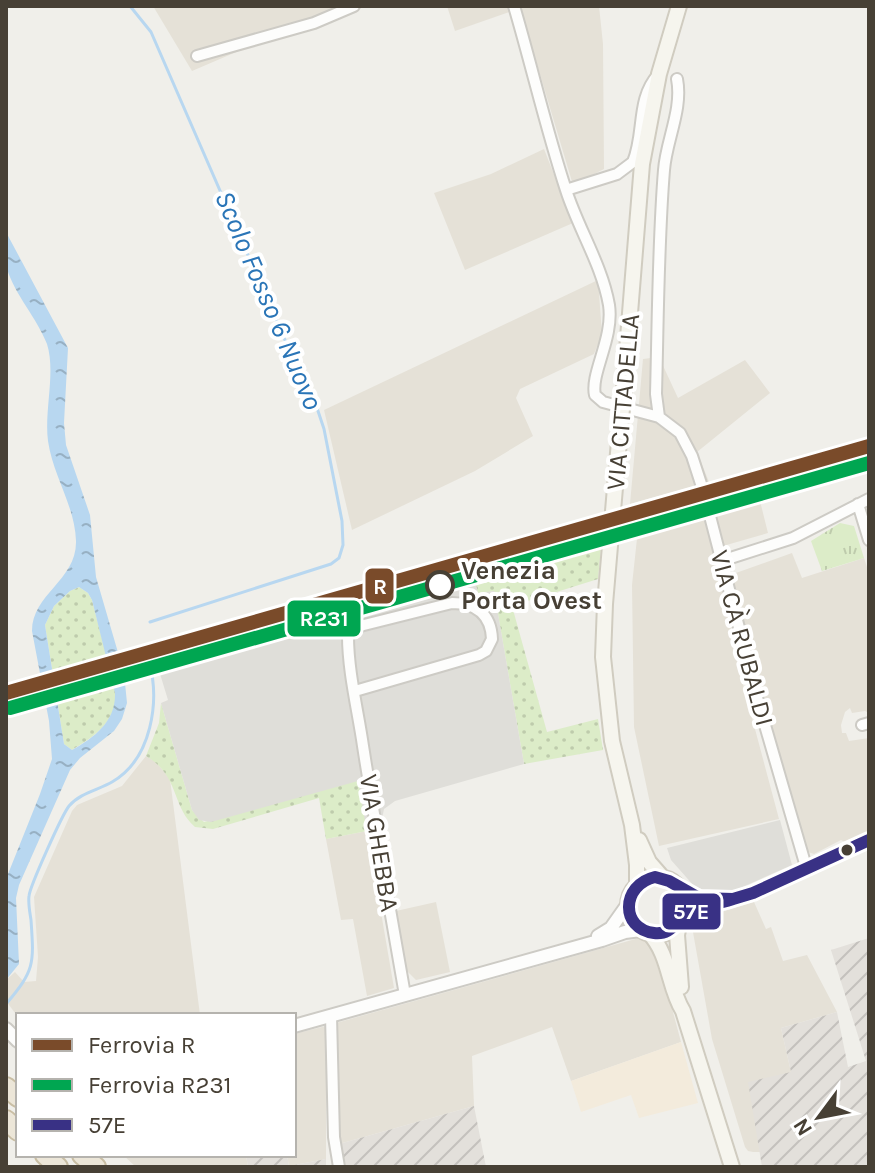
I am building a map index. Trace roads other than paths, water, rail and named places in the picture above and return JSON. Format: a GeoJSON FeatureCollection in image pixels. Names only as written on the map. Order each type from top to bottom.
{"type":"FeatureCollection","features":[{"type":"Feature","properties":{"kind":"main road","name":"VIA CITTADELLA"},"geometry":{"type":"LineString","coordinates":[[637,885],[632,825],[616,762],[605,683],[605,604],[646,138],[659,74],[679,6]]}},
{"type":"Feature","properties":{"kind":"main road","name":"VIA CITTADELLA"},"geometry":{"type":"LineString","coordinates":[[632,825],[649,862],[663,878]]}},
{"type":"Feature","properties":{"kind":"main road"},"geometry":{"type":"LineString","coordinates":[[683,1011],[677,1002],[658,942],[631,919],[628,904],[637,885],[644,880],[663,878],[682,890],[686,903],[678,970],[683,1011],[732,1167]]}},
{"type":"Feature","properties":{"kind":"main road"},"geometry":{"type":"LineString","coordinates":[[645,932],[664,933],[682,920]]}},
{"type":"Feature","properties":{"kind":"street"},"geometry":{"type":"LineString","coordinates":[[197,56],[314,23],[354,6]]}},
{"type":"Feature","properties":{"kind":"street"},"geometry":{"type":"LineString","coordinates":[[514,6],[566,190],[609,307],[610,328],[595,381],[595,395],[603,402],[659,417],[656,394],[662,187],[665,153],[678,95],[677,79]]}},
{"type":"Feature","properties":{"kind":"street"},"geometry":{"type":"LineString","coordinates":[[566,190],[617,174],[635,158],[646,94],[659,74]]}},
{"type":"Feature","properties":{"kind":"street"},"geometry":{"type":"LineString","coordinates":[[617,174],[632,180],[639,198]]}},
{"type":"Feature","properties":{"kind":"street","name":"VIA CÀ RUBALDI"},"geometry":{"type":"LineString","coordinates":[[659,417],[680,433],[692,456],[807,870]]}},
{"type":"Feature","properties":{"kind":"street"},"geometry":{"type":"LineString","coordinates":[[721,561],[793,538],[869,499]]}},
{"type":"Feature","properties":{"kind":"street"},"geometry":{"type":"LineString","coordinates":[[858,504],[869,540]]}},
{"type":"Feature","properties":{"kind":"street","name":"VIA GHEBBA"},"geometry":{"type":"LineString","coordinates":[[354,687],[479,655],[486,651],[492,639],[489,622],[478,609],[452,603],[356,627],[348,636],[354,687],[405,995]]}},
{"type":"Feature","properties":{"kind":"street"},"geometry":{"type":"LineString","coordinates":[[682,920],[807,870],[869,840]]}},
{"type":"Feature","properties":{"kind":"street"},"geometry":{"type":"LineString","coordinates":[[682,890],[700,899],[737,899]]}},
{"type":"Feature","properties":{"kind":"street"},"geometry":{"type":"LineString","coordinates":[[581,945],[611,928],[628,904]]}},
{"type":"Feature","properties":{"kind":"street"},"geometry":{"type":"LineString","coordinates":[[296,1025],[625,932],[645,932]]}},
{"type":"Feature","properties":{"kind":"street"},"geometry":{"type":"LineString","coordinates":[[331,1016],[334,1137],[339,1167]]}},
{"type":"Feature","properties":{"kind":"water"},"geometry":{"type":"Polygon","coordinates":[[[6,232],[68,348],[64,423],[66,445],[90,515],[96,577],[124,673],[127,703],[114,731],[70,770],[19,885],[16,898],[19,964],[6,980],[6,879],[52,759],[49,721],[32,631],[34,618],[70,566],[76,541],[72,516],[48,441],[50,367],[47,344],[7,269],[6,232]],[[79,587],[70,591],[54,606],[45,625],[64,744],[72,750],[89,740],[102,727],[114,703],[115,693],[88,593],[79,587]]]}},
{"type":"Feature","properties":{"kind":"waterway","name":"Scolo Fosso 6 Nuovo"},"geometry":{"type":"LineString","coordinates":[[130,6],[151,32],[295,363],[313,396],[324,429],[342,521],[343,545],[339,558],[331,564],[150,622]]}},
{"type":"Feature","properties":{"kind":"waterway","name":"Scolo Fosso 6 Nuovo"},"geometry":{"type":"LineString","coordinates":[[6,1004],[23,983],[30,966],[29,896],[65,812],[78,798],[126,772],[144,744],[153,711],[149,661]]}},
{"type":"Feature","properties":{"kind":"rail line","name":"R"},"geometry":{"type":"LineString","coordinates":[[6,693],[869,446]]}},
{"type":"Feature","properties":{"kind":"rail line","name":"R231"},"geometry":{"type":"LineString","coordinates":[[10,708],[869,463]]}},
{"type":"Feature","properties":{"kind":"place","name":"Venezia Porta Ovest"},"geometry":{"type":"Point","coordinates":[440,585]}}]}
